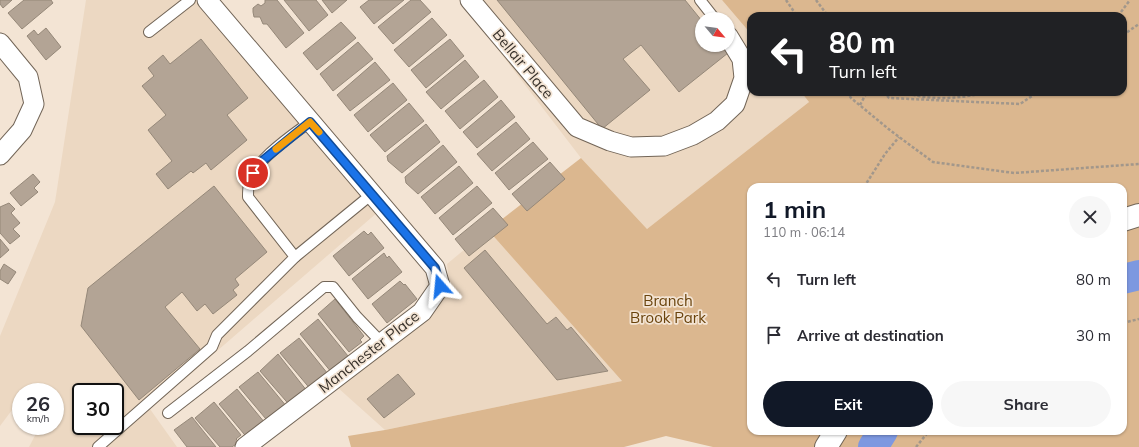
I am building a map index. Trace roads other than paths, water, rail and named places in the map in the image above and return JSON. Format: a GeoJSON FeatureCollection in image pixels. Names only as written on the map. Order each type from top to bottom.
{"type":"FeatureCollection","features":[{"type":"Feature","properties":{"kind":"street","name":"Manchester Place"},"geometry":{"type":"LineString","coordinates":[[207,0],[435,268],[440,286],[422,312],[245,447]]}},
{"type":"Feature","properties":{"kind":"street","name":"Bellair Place"},"geometry":{"type":"LineString","coordinates":[[470,0],[577,127],[610,142],[631,147],[664,146],[693,135],[717,121],[735,104],[744,78],[742,59],[735,48]]}},
{"type":"Feature","properties":{"kind":"street"},"geometry":{"type":"LineString","coordinates":[[0,43],[28,77],[34,104],[22,130],[0,155]]}},
{"type":"Feature","properties":{"kind":"street"},"geometry":{"type":"LineString","coordinates":[[1127,219],[1139,215]]}},
{"type":"Feature","properties":{"kind":"street"},"geometry":{"type":"LineString","coordinates":[[826,447],[834,435]]}},
{"type":"Feature","properties":{"kind":"lane"},"geometry":{"type":"LineString","coordinates":[[149,32],[190,0]]}},
{"type":"Feature","properties":{"kind":"lane"},"geometry":{"type":"LineString","coordinates":[[700,0],[709,12]]}},
{"type":"Feature","properties":{"kind":"lane"},"geometry":{"type":"LineString","coordinates":[[295,257],[248,197],[249,185],[253,173],[261,162],[310,122]]}},
{"type":"Feature","properties":{"kind":"lane"},"geometry":{"type":"LineString","coordinates":[[98,447],[212,347],[217,335],[295,257],[372,194]]}},
{"type":"Feature","properties":{"kind":"lane"},"geometry":{"type":"LineString","coordinates":[[168,413],[248,351],[324,287],[333,287],[357,317],[382,343]]}},
{"type":"Feature","properties":{"kind":"waterway"},"geometry":{"type":"LineString","coordinates":[[1127,278],[1139,275]]}},
{"type":"Feature","properties":{"kind":"waterway"},"geometry":{"type":"LineString","coordinates":[[873,447],[880,435]]}},
{"type":"Feature","properties":{"kind":"park label","name":"Branch Brook Park"},"geometry":{"type":"Point","coordinates":[668,310]}}]}
